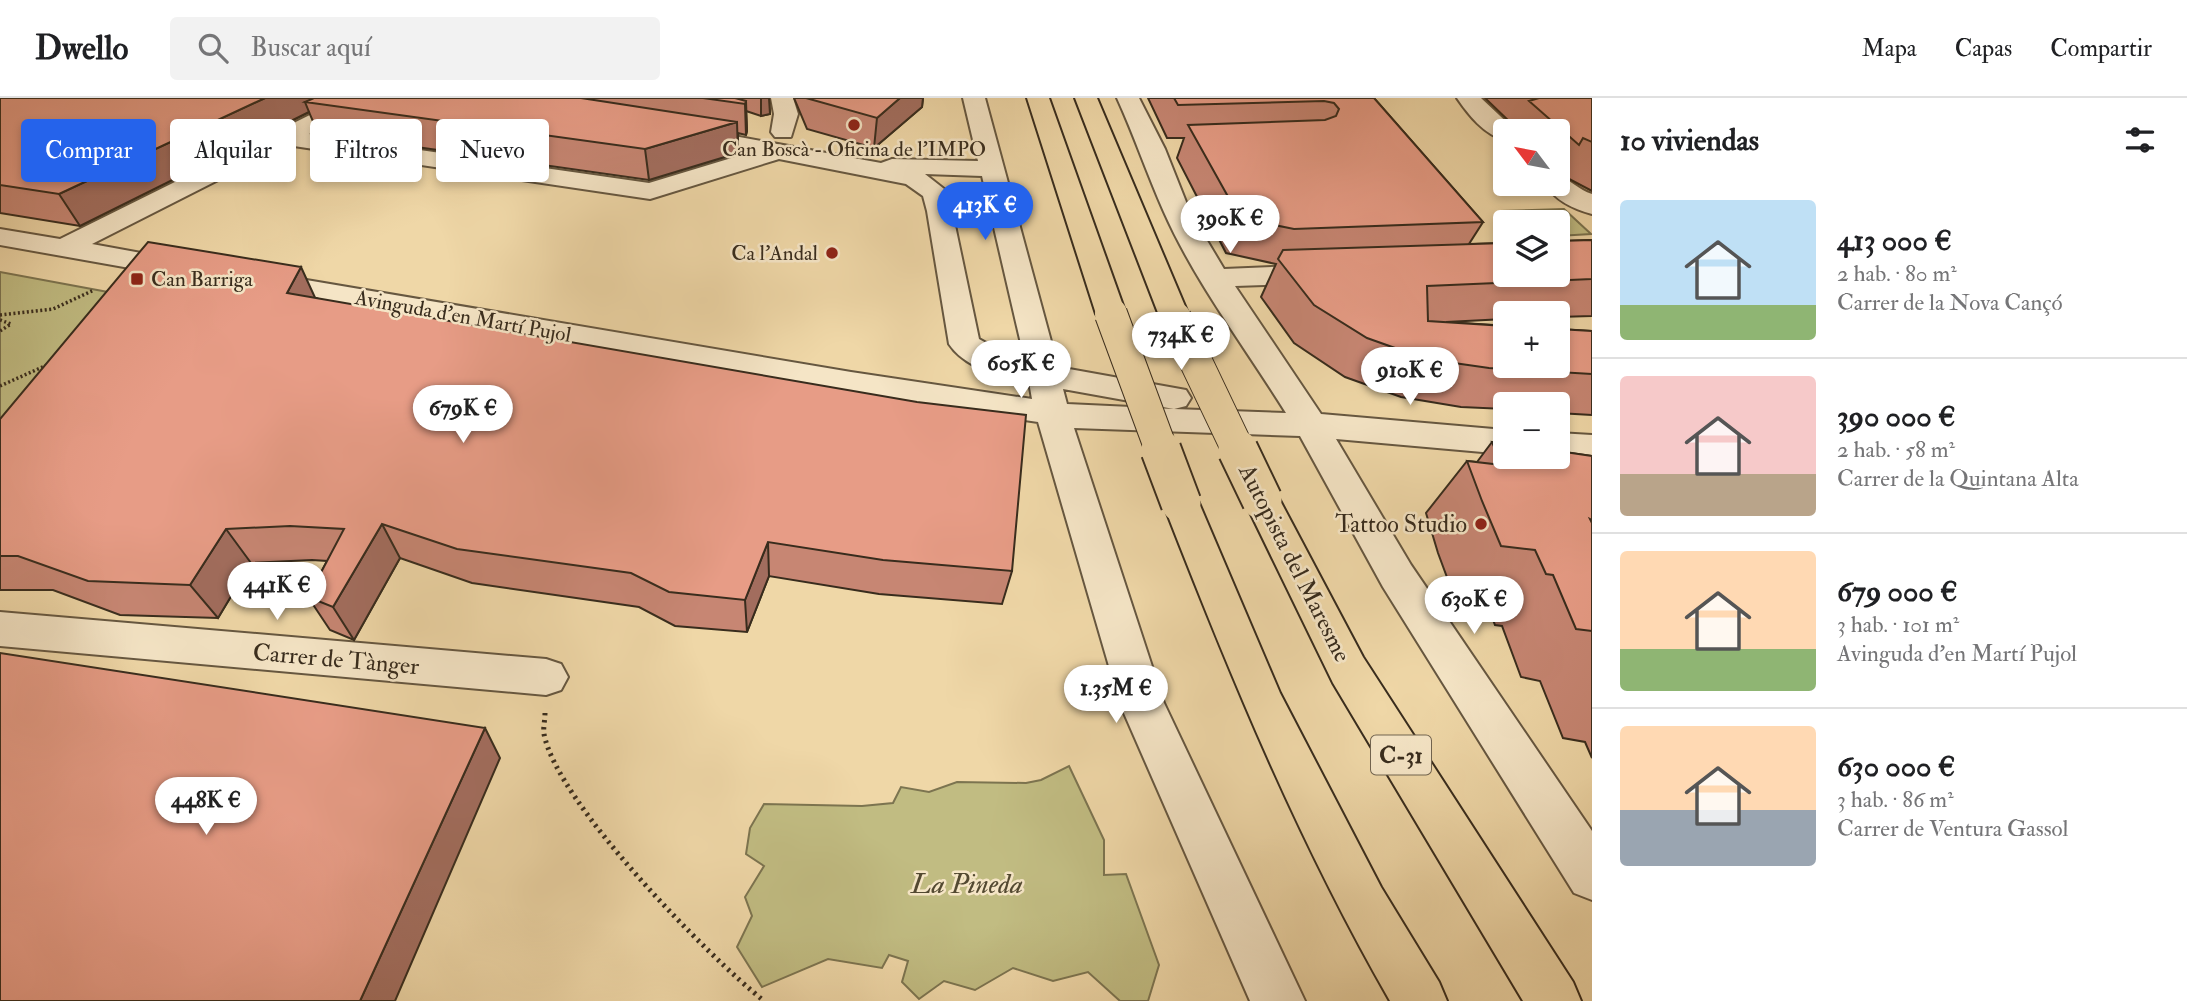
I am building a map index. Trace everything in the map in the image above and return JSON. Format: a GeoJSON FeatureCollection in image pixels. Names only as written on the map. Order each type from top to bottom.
{"type":"FeatureCollection","features":[{"type":"Feature","properties":{"kind":"highway"},"geometry":{"type":"LineString","coordinates":[[1038,98],[1111,314],[1181,503],[1261,699],[1363,905],[1420,1001]]}},
{"type":"Feature","properties":{"kind":"highway","name":"Autopista del Maresme"},"geometry":{"type":"LineString","coordinates":[[1086,98],[1175,318],[1348,670],[1554,1001]]}},
{"type":"Feature","properties":{"kind":"street"},"geometry":{"type":"LineString","coordinates":[[296,133],[362,98]]}},
{"type":"Feature","properties":{"kind":"street"},"geometry":{"type":"LineString","coordinates":[[296,139],[650,191],[777,136],[786,114],[782,98]]}},
{"type":"Feature","properties":{"kind":"street"},"geometry":{"type":"LineString","coordinates":[[974,98],[1047,394],[1142,704],[1278,1001]]}},
{"type":"Feature","properties":{"kind":"street"},"geometry":{"type":"LineString","coordinates":[[1128,98],[1166,148],[1177,212],[1215,278],[1311,425],[1397,576],[1592,875]]}},
{"type":"Feature","properties":{"kind":"street"},"geometry":{"type":"LineString","coordinates":[[1468,98],[1482,112],[1479,113],[1485,120],[1493,122]]}},
{"type":"Feature","properties":{"kind":"street"},"geometry":{"type":"LineString","coordinates":[[659,130],[777,136],[824,158],[915,179],[935,192],[946,225],[953,293],[965,344],[1047,394]]}},
{"type":"Feature","properties":{"kind":"street"},"geometry":{"type":"LineString","coordinates":[[874,169],[934,166],[991,169]]}},
{"type":"Feature","properties":{"kind":"street"},"geometry":{"type":"LineString","coordinates":[[63,248],[197,182]]}},
{"type":"Feature","properties":{"kind":"street"},"geometry":{"type":"LineString","coordinates":[[1570,195],[1575,200],[1586,200],[1592,206]]}},
{"type":"Feature","properties":{"kind":"street","name":"Avinguda d'en Martí Pujol"},"geometry":{"type":"LineString","coordinates":[[0,237],[926,395],[1047,394],[1090,418],[1311,425],[1493,441]]}},
{"type":"Feature","properties":{"kind":"street"},"geometry":{"type":"LineString","coordinates":[[1215,278],[1345,273]]}},
{"type":"Feature","properties":{"kind":"street","name":"Avinguda d'en Martí Pujol"},"geometry":{"type":"LineString","coordinates":[[926,395],[965,386],[985,374],[992,361]]}},
{"type":"Feature","properties":{"kind":"street"},"geometry":{"type":"LineString","coordinates":[[1570,446],[1592,447]]}},
{"type":"Feature","properties":{"kind":"street","name":"Carrer de Tànger"},"geometry":{"type":"LineString","coordinates":[[0,629],[546,677]]}},
{"type":"Feature","properties":{"kind":"path"},"geometry":{"type":"LineString","coordinates":[[0,318],[53,309],[94,290]]}},
{"type":"Feature","properties":{"kind":"path"},"geometry":{"type":"LineString","coordinates":[[0,318],[12,324],[0,331]]}},
{"type":"Feature","properties":{"kind":"path"},"geometry":{"type":"LineString","coordinates":[[0,386],[34,373],[58,358]]}},
{"type":"Feature","properties":{"kind":"path"},"geometry":{"type":"LineString","coordinates":[[546,677],[544,736],[572,791],[696,941],[742,986],[764,1001]]}},
{"type":"Feature","properties":{"kind":"green space"},"geometry":{"type":"Polygon","coordinates":[[[1570,215],[1591,234],[1570,235],[1570,215]]]}},
{"type":"Feature","properties":{"kind":"green space"},"geometry":{"type":"Polygon","coordinates":[[[0,272],[151,300],[0,494],[0,272]]]}},
{"type":"Feature","properties":{"kind":"green space","name":"La Pineda"},"geometry":{"type":"Polygon","coordinates":[[[1069,766],[1104,840],[1104,875],[1126,874],[1159,965],[1148,1001],[1120,1001],[1088,972],[1053,981],[1013,968],[975,990],[944,981],[919,999],[902,982],[908,961],[889,955],[882,968],[828,959],[762,987],[737,947],[752,916],[745,897],[764,866],[746,854],[750,828],[764,804],[862,806],[893,803],[901,787],[929,792],[957,782],[1026,783],[1041,780],[1069,766]]]}},
{"type":"Feature","properties":{"kind":"building"},"geometry":{"type":"Polygon","coordinates":[[[0,98],[265,98],[220,119],[170,119],[170,142],[156,149],[156,119],[21,119],[21,182],[85,182],[59,194],[0,185],[0,98]]]}},
{"type":"Feature","properties":{"kind":"building"},"geometry":{"type":"Polygon","coordinates":[[[314,98],[581,98],[737,122],[645,149],[549,136],[549,119],[436,120],[305,102],[314,98]]]}},
{"type":"Feature","properties":{"kind":"building"},"geometry":{"type":"Polygon","coordinates":[[[703,98],[735,98],[746,101],[745,104],[703,98]]]}},
{"type":"Feature","properties":{"kind":"building"},"geometry":{"type":"Polygon","coordinates":[[[806,98],[900,98],[877,118],[806,98]]]}},
{"type":"Feature","properties":{"kind":"building"},"geometry":{"type":"Polygon","coordinates":[[[1174,98],[1374,98],[1483,222],[1294,229],[1240,218],[1188,125],[1325,120],[1336,116],[1339,109],[1334,103],[1324,101],[1178,105],[1174,98]]]}},
{"type":"Feature","properties":{"kind":"building"},"geometry":{"type":"Polygon","coordinates":[[[1539,98],[1592,98],[1592,142],[1583,138],[1579,145],[1570,137],[1570,119],[1549,119],[1529,101],[1539,98]]]}},
{"type":"Feature","properties":{"kind":"building"},"geometry":{"type":"Polygon","coordinates":[[[1592,240],[1592,279],[1570,280],[1570,241],[1592,240]]]}},
{"type":"Feature","properties":{"kind":"building"},"geometry":{"type":"Polygon","coordinates":[[[148,242],[301,267],[287,293],[917,402],[1026,415],[1012,571],[883,560],[768,542],[745,600],[669,592],[631,573],[457,549],[382,524],[333,607],[308,597],[344,529],[290,526],[226,529],[190,585],[88,581],[18,556],[0,556],[0,419],[148,242]]]}},
{"type":"Feature","properties":{"kind":"building"},"geometry":{"type":"Polygon","coordinates":[[[1493,243],[1493,283],[1427,286],[1428,321],[1493,325],[1493,368],[1426,359],[1367,338],[1314,305],[1278,259],[1283,250],[1493,243]]]}},
{"type":"Feature","properties":{"kind":"building"},"geometry":{"type":"Polygon","coordinates":[[[1570,330],[1592,331],[1592,374],[1570,373],[1570,330]]]}},
{"type":"Feature","properties":{"kind":"building"},"geometry":{"type":"Polygon","coordinates":[[[1570,453],[1592,456],[1592,631],[1576,629],[1553,575],[1546,574],[1535,550],[1501,546],[1467,461],[1493,464],[1493,469],[1570,469],[1570,453]]]}},
{"type":"Feature","properties":{"kind":"building"},"geometry":{"type":"Polygon","coordinates":[[[0,653],[485,728],[360,1001],[0,1001],[0,653]]]}},
{"type":"Feature","properties":{"kind":"place","name":"Can Boscà - Oficina de l'IMPO"},"geometry":{"type":"Point","coordinates":[854,125]}},
{"type":"Feature","properties":{"kind":"place","name":"Ca l'Andal"},"geometry":{"type":"Point","coordinates":[832,253]}},
{"type":"Feature","properties":{"kind":"place","name":"Can Barriga"},"geometry":{"type":"Point","coordinates":[137,279]}},
{"type":"Feature","properties":{"kind":"place","name":"Tattoo Studio"},"geometry":{"type":"Point","coordinates":[1481,524]}}]}
